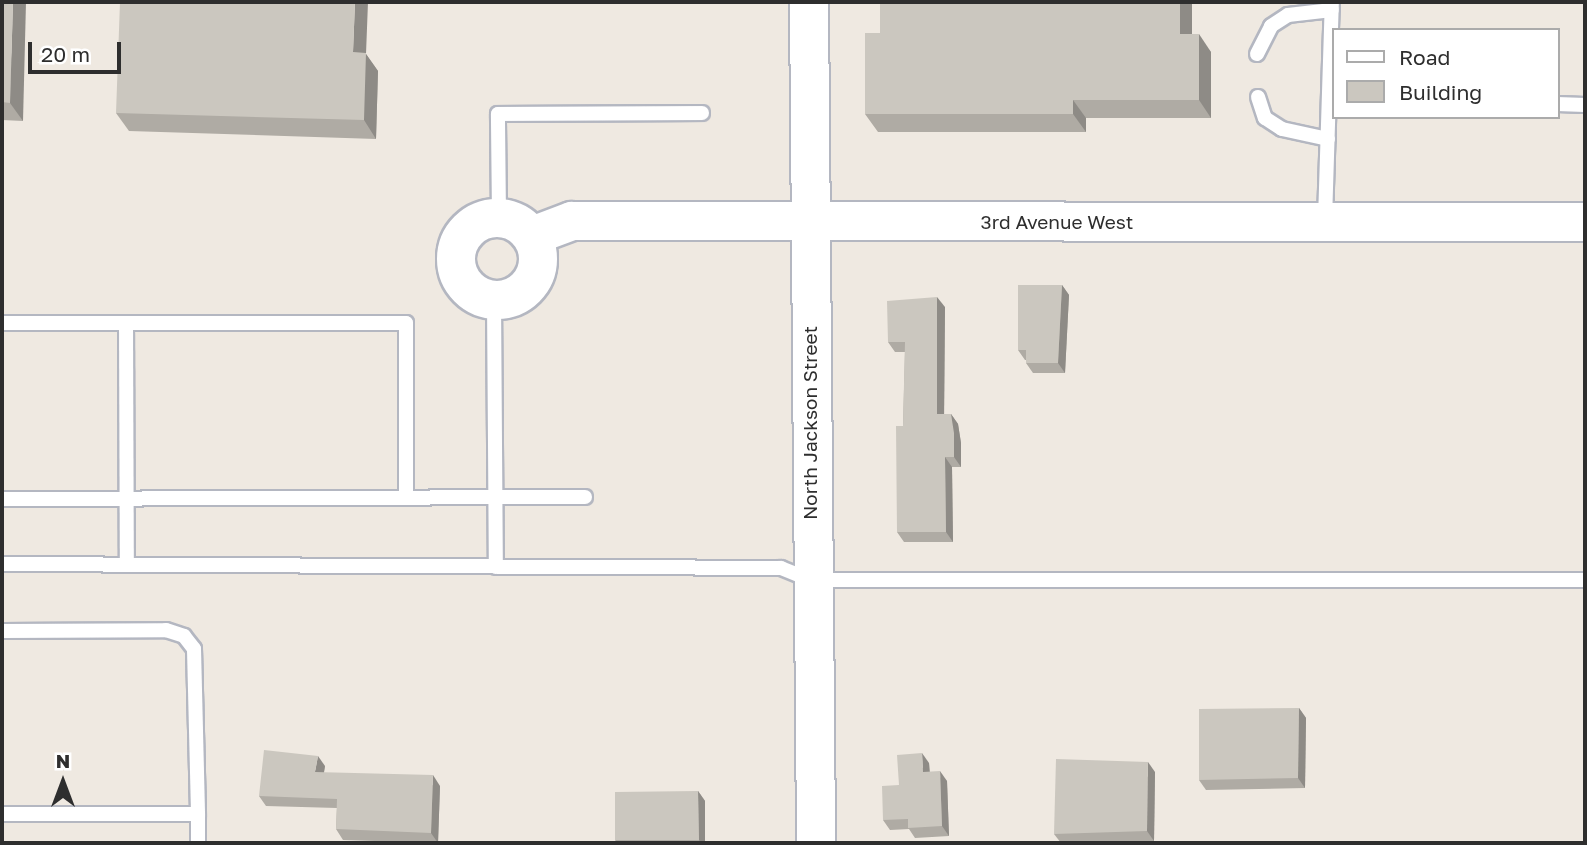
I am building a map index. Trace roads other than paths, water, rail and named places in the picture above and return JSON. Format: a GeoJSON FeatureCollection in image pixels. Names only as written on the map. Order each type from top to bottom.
{"type":"FeatureCollection","features":[{"type":"Feature","properties":{"kind":"street","name":"North Jackson Street"},"geometry":{"type":"LineString","coordinates":[[809,2],[810,580],[817,843]]}},
{"type":"Feature","properties":{"kind":"street"},"geometry":{"type":"LineString","coordinates":[[499,217],[532,236],[538,261],[529,285],[494,300],[467,289],[455,256],[471,225],[499,217]]}},
{"type":"Feature","properties":{"kind":"street","name":"3rd Avenue West"},"geometry":{"type":"LineString","coordinates":[[532,236],[572,220],[1585,222]]}},
{"type":"Feature","properties":{"kind":"lane"},"geometry":{"type":"LineString","coordinates":[[1257,54],[1271,26],[1288,15],[1332,6],[1325,222]]}},
{"type":"Feature","properties":{"kind":"lane"},"geometry":{"type":"LineString","coordinates":[[1258,97],[1265,118],[1282,129],[1328,139]]}},
{"type":"Feature","properties":{"kind":"lane"},"geometry":{"type":"LineString","coordinates":[[1559,104],[1585,105]]}},
{"type":"Feature","properties":{"kind":"lane"},"geometry":{"type":"LineString","coordinates":[[499,217],[498,114],[702,113]]}},
{"type":"Feature","properties":{"kind":"lane"},"geometry":{"type":"LineString","coordinates":[[494,300],[496,567]]}},
{"type":"Feature","properties":{"kind":"lane"},"geometry":{"type":"LineString","coordinates":[[2,323],[405,323],[405,498]]}},
{"type":"Feature","properties":{"kind":"lane"},"geometry":{"type":"LineString","coordinates":[[127,323],[127,565]]}},
{"type":"Feature","properties":{"kind":"lane"},"geometry":{"type":"LineString","coordinates":[[2,499],[585,497]]}},
{"type":"Feature","properties":{"kind":"lane"},"geometry":{"type":"LineString","coordinates":[[2,565],[780,568],[810,580],[1585,580]]}},
{"type":"Feature","properties":{"kind":"lane"},"geometry":{"type":"LineString","coordinates":[[2,631],[166,630],[184,636],[194,649],[198,843]]}},
{"type":"Feature","properties":{"kind":"lane"},"geometry":{"type":"LineString","coordinates":[[2,814],[198,814]]}}]}
